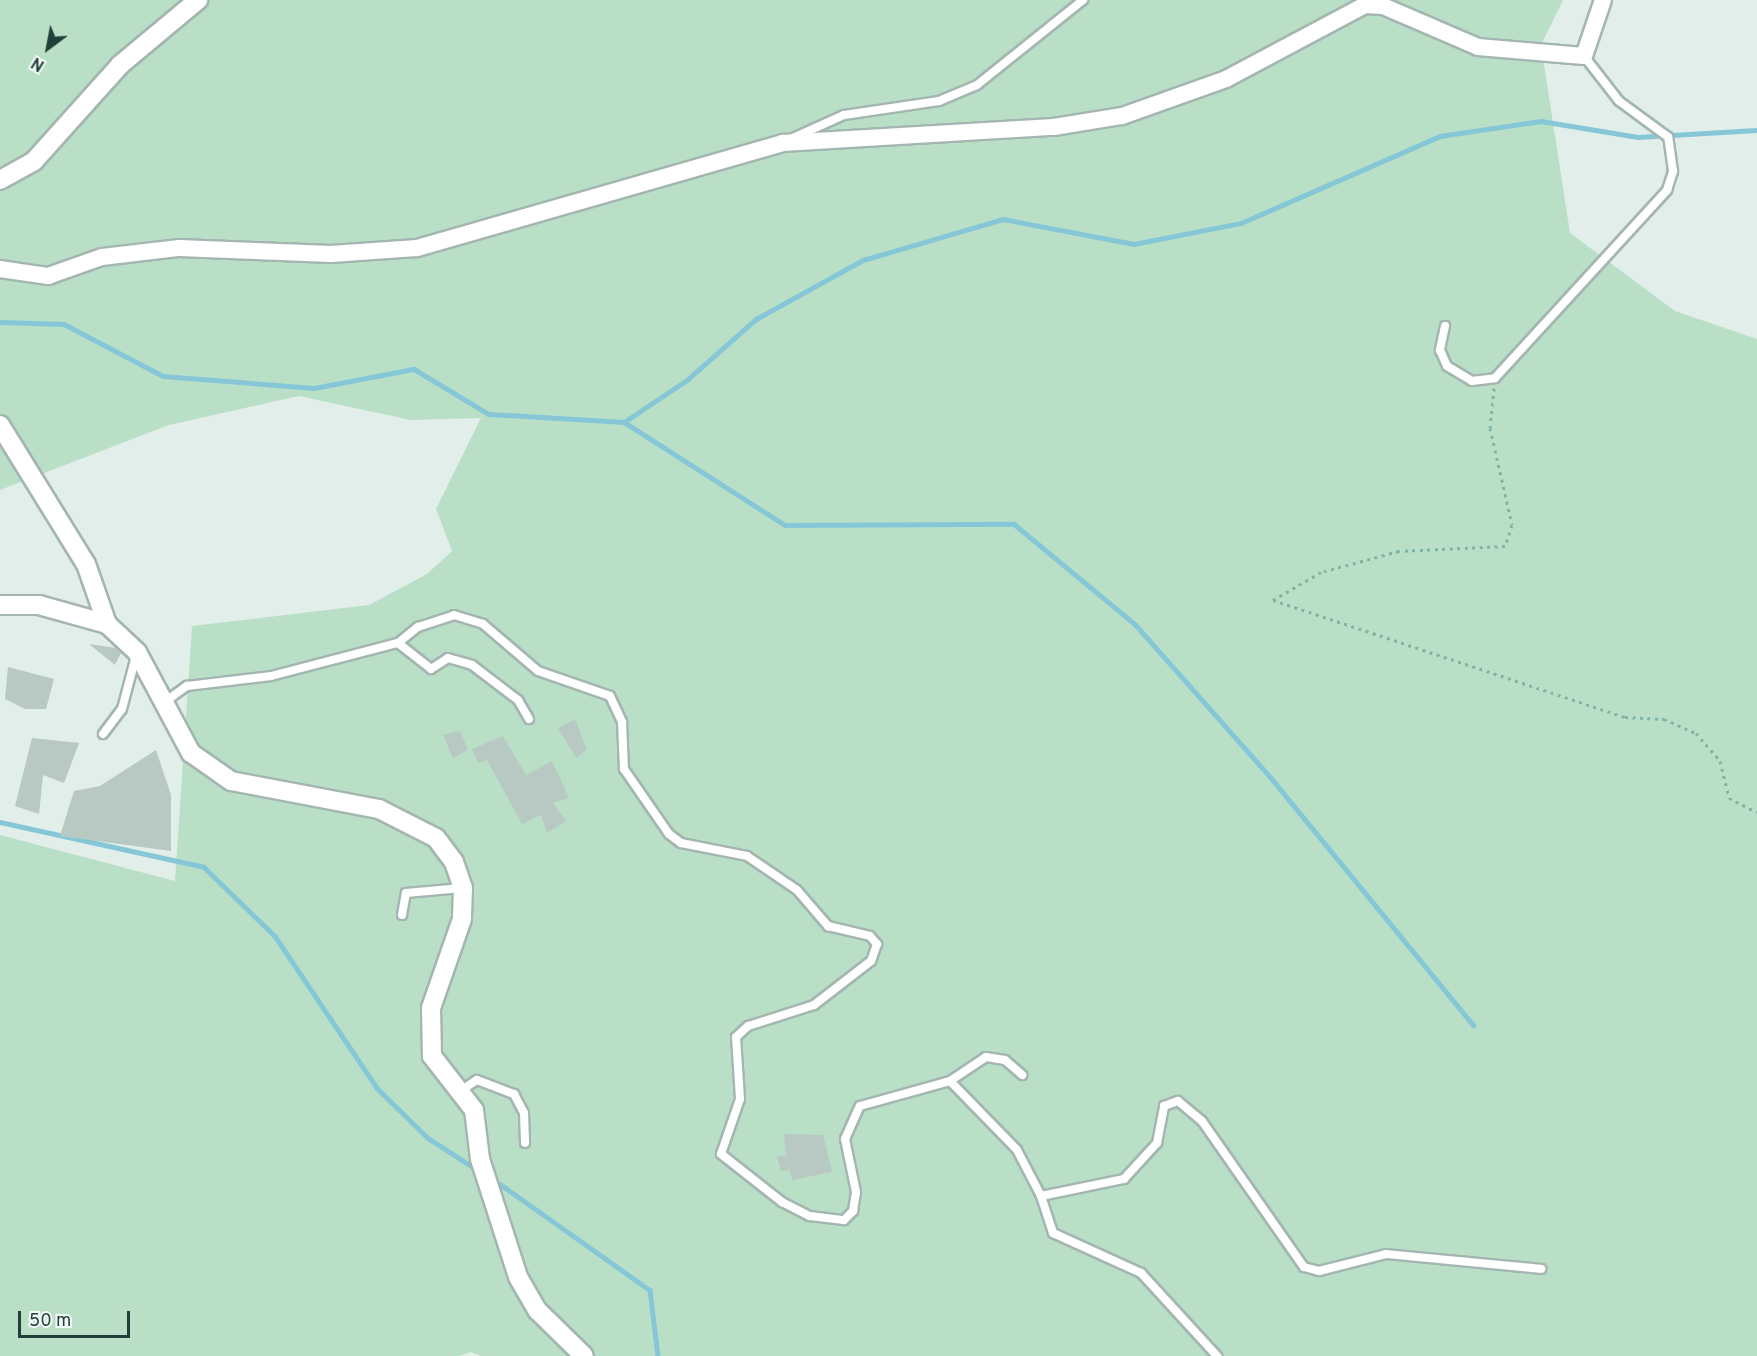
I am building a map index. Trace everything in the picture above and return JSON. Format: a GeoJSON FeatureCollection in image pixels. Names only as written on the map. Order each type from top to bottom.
{"type":"FeatureCollection","features":[{"type":"Feature","properties":{"kind":"street"},"geometry":{"type":"LineString","coordinates":[[0,180],[34,160],[120,65],[198,0]]}},
{"type":"Feature","properties":{"kind":"street"},"geometry":{"type":"LineString","coordinates":[[0,268],[48,276],[102,257],[179,248],[331,254],[417,248],[782,143],[1054,127],[1122,116],[1226,79],[1365,5],[1383,6],[1478,46],[1584,56],[1603,0]]}},
{"type":"Feature","properties":{"kind":"street"},"geometry":{"type":"LineString","coordinates":[[0,425],[86,564],[107,624],[136,652],[166,701],[191,753],[207,768],[231,781],[379,809],[410,820],[436,838],[454,862],[463,888],[462,919],[431,1008],[428,1033],[432,1056],[462,1090],[474,1110],[480,1159],[518,1277],[538,1311],[584,1356]]}},
{"type":"Feature","properties":{"kind":"street"},"geometry":{"type":"LineString","coordinates":[[0,606],[39,605],[107,624]]}},
{"type":"Feature","properties":{"kind":"lane"},"geometry":{"type":"LineString","coordinates":[[782,143],[844,115],[939,101],[978,85],[1083,0]]}},
{"type":"Feature","properties":{"kind":"lane"},"geometry":{"type":"LineString","coordinates":[[1445,326],[1440,350],[1447,366],[1472,381],[1496,378],[1654,210],[1673,171],[1668,137],[1619,101],[1584,56]]}},
{"type":"Feature","properties":{"kind":"lane"},"geometry":{"type":"LineString","coordinates":[[166,701],[187,687],[271,676],[398,644],[437,620],[467,617],[538,671],[610,696],[622,722],[624,768],[669,834],[681,843],[747,856],[797,890],[828,926],[870,936],[877,944],[871,961],[813,1005],[737,1032],[740,1098],[720,1150],[734,1169],[810,1216],[844,1220],[856,1192],[845,1151],[856,1111],[879,1099],[950,1081],[986,1057],[1005,1060],[1022,1075]]}},
{"type":"Feature","properties":{"kind":"lane"},"geometry":{"type":"LineString","coordinates":[[398,644],[430,669],[448,658],[472,665],[518,700],[529,719]]}},
{"type":"Feature","properties":{"kind":"lane"},"geometry":{"type":"LineString","coordinates":[[103,734],[122,709],[136,652]]}},
{"type":"Feature","properties":{"kind":"lane"},"geometry":{"type":"LineString","coordinates":[[402,915],[406,893],[444,885],[463,888]]}},
{"type":"Feature","properties":{"kind":"lane"},"geometry":{"type":"LineString","coordinates":[[462,1090],[477,1080],[514,1094],[524,1113],[525,1143]]}},
{"type":"Feature","properties":{"kind":"lane"},"geometry":{"type":"LineString","coordinates":[[950,1081],[1017,1150],[1041,1196],[1053,1233],[1142,1273],[1217,1356]]}},
{"type":"Feature","properties":{"kind":"lane"},"geometry":{"type":"LineString","coordinates":[[1041,1196],[1124,1179],[1157,1143],[1164,1106],[1178,1101],[1202,1121],[1304,1267],[1319,1271],[1386,1254],[1541,1269]]}},
{"type":"Feature","properties":{"kind":"path"},"geometry":{"type":"LineString","coordinates":[[1496,378],[1490,428],[1512,525],[1505,546],[1399,551],[1321,572],[1274,600],[1624,717],[1664,720],[1696,733],[1720,761],[1729,798],[1757,812]]}},
{"type":"Feature","properties":{"kind":"green space"},"geometry":{"type":"Polygon","coordinates":[[[0,0],[1563,0],[1541,45],[1570,233],[1675,311],[1757,339],[1757,1356],[481,1356],[471,1352],[459,1356],[0,1356],[0,835],[175,881],[192,626],[369,605],[427,574],[452,551],[436,509],[481,418],[411,420],[299,396],[169,425],[0,490],[0,0]]]}},
{"type":"Feature","properties":{"kind":"building"},"geometry":{"type":"Polygon","coordinates":[[[89,644],[116,648],[121,653],[115,665],[89,644]]]}},
{"type":"Feature","properties":{"kind":"building"},"geometry":{"type":"Polygon","coordinates":[[[8,667],[54,679],[46,709],[25,709],[5,699],[8,667]]]}},
{"type":"Feature","properties":{"kind":"building"},"geometry":{"type":"Polygon","coordinates":[[[575,719],[587,750],[576,758],[558,728],[575,719]]]}},
{"type":"Feature","properties":{"kind":"building"},"geometry":{"type":"Polygon","coordinates":[[[460,731],[468,750],[453,758],[443,735],[460,731]]]}},
{"type":"Feature","properties":{"kind":"building"},"geometry":{"type":"Polygon","coordinates":[[[503,736],[526,775],[552,761],[569,798],[553,803],[566,821],[547,833],[541,815],[522,824],[487,760],[478,763],[472,749],[503,736]]]}},
{"type":"Feature","properties":{"kind":"building"},"geometry":{"type":"Polygon","coordinates":[[[32,738],[79,743],[64,783],[43,775],[39,814],[15,806],[32,738]]]}},
{"type":"Feature","properties":{"kind":"building"},"geometry":{"type":"Polygon","coordinates":[[[156,750],[171,795],[171,851],[60,836],[74,791],[100,786],[156,750]]]}},
{"type":"Feature","properties":{"kind":"building"},"geometry":{"type":"Polygon","coordinates":[[[784,1134],[823,1135],[832,1172],[792,1180],[790,1170],[781,1171],[777,1156],[786,1156],[784,1134]]]}},
{"type":"Feature","properties":{"kind":"waterway"},"geometry":{"type":"LineString","coordinates":[[0,322],[64,324],[163,376],[314,388],[414,369],[489,414],[624,422],[687,380],[756,319],[863,260],[1003,219],[1134,244],[1241,223],[1440,136],[1541,121],[1638,137],[1757,130]]}},
{"type":"Feature","properties":{"kind":"waterway"},"geometry":{"type":"LineString","coordinates":[[624,422],[785,525],[1014,524],[1135,624],[1272,779],[1473,1025]]}},
{"type":"Feature","properties":{"kind":"waterway"},"geometry":{"type":"LineString","coordinates":[[0,822],[204,867],[275,936],[377,1088],[428,1138],[476,1169]]}},
{"type":"Feature","properties":{"kind":"waterway"},"geometry":{"type":"LineString","coordinates":[[493,1179],[650,1290],[658,1356]]}}]}
